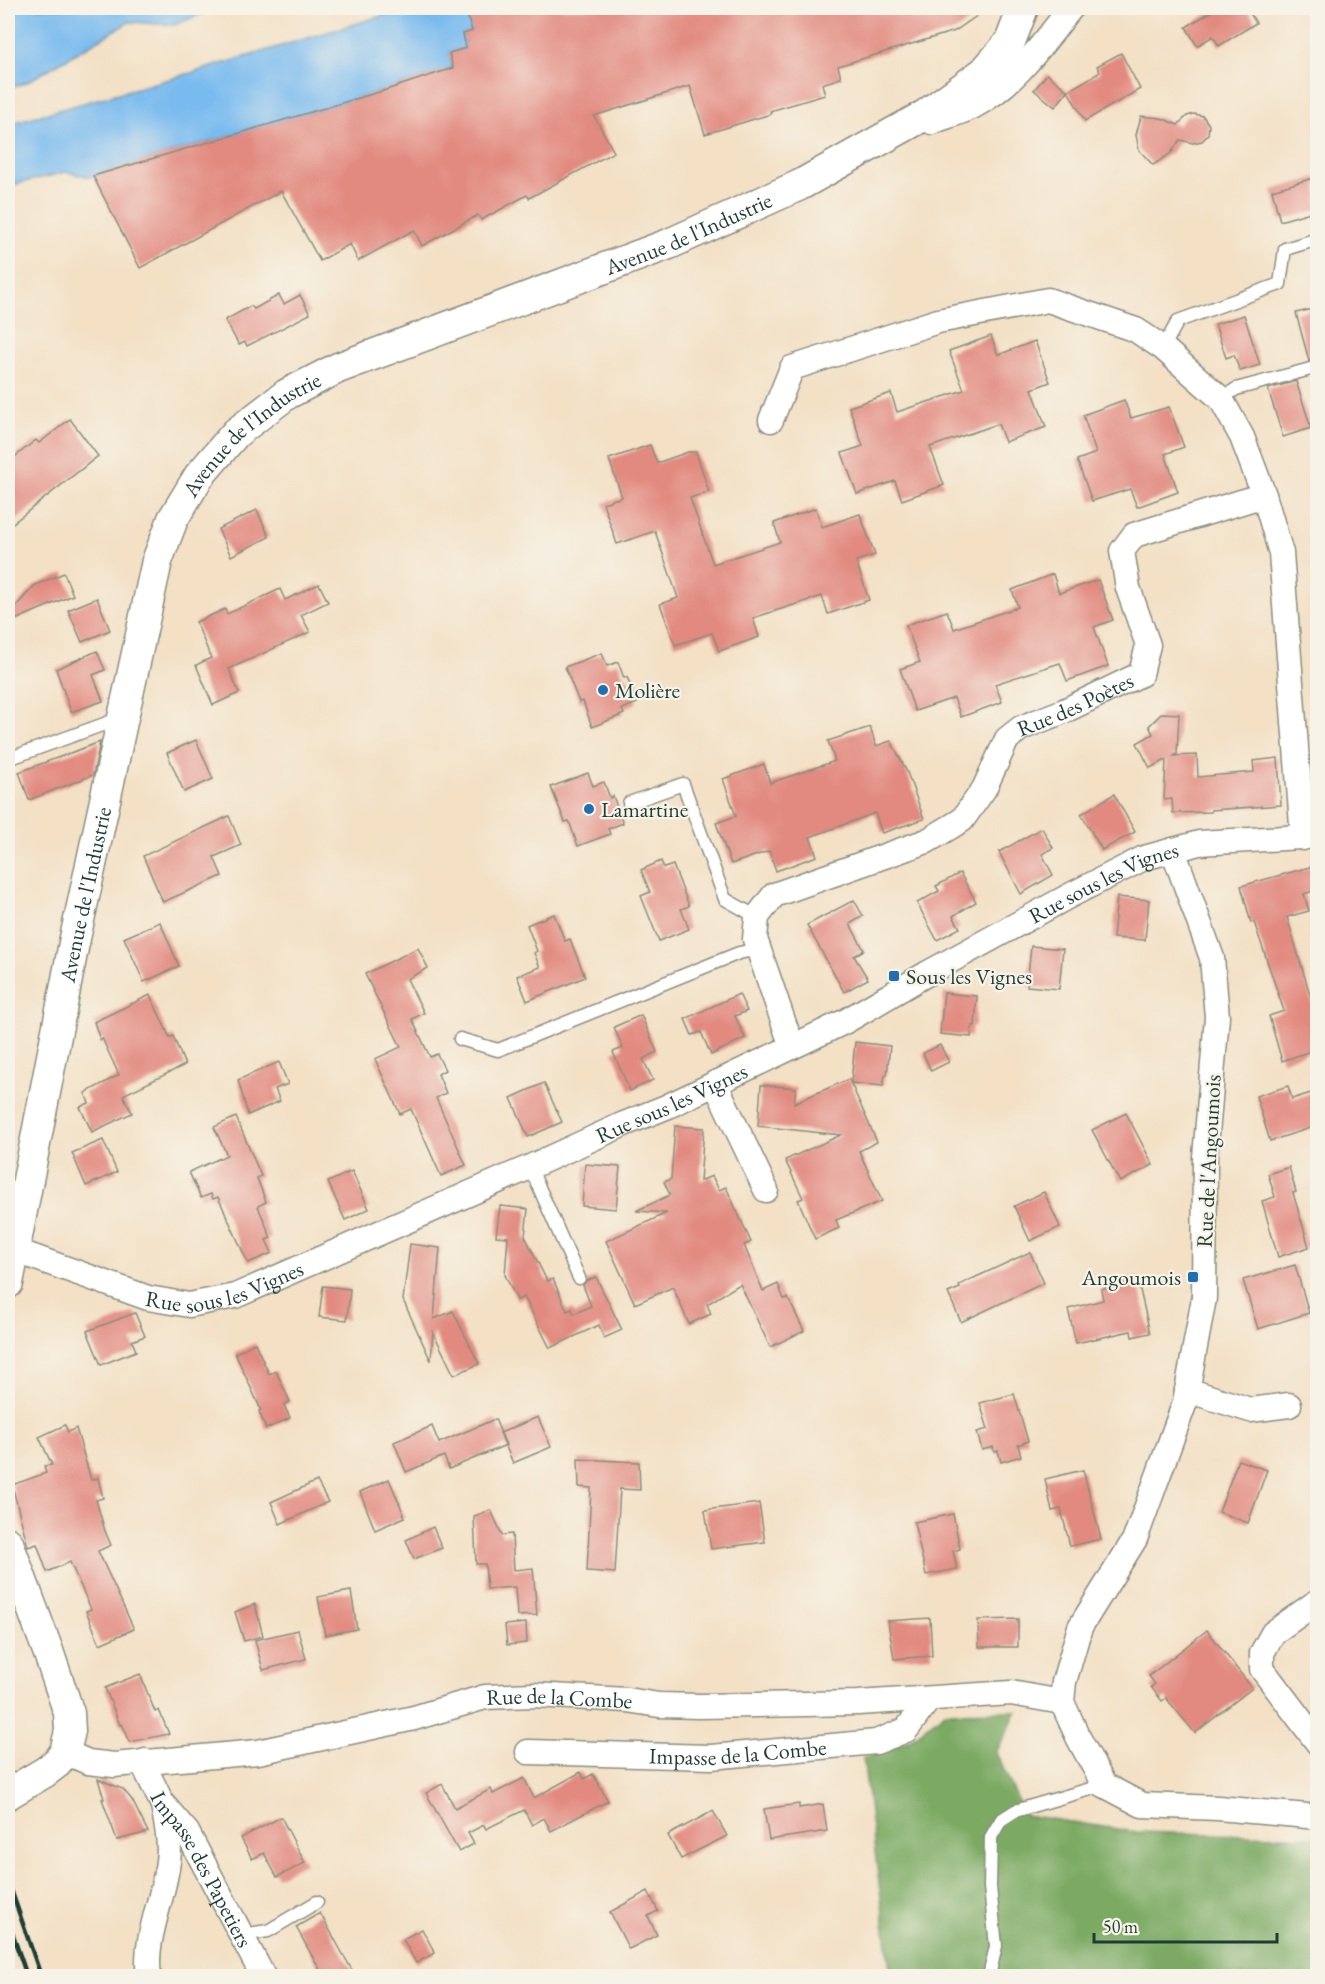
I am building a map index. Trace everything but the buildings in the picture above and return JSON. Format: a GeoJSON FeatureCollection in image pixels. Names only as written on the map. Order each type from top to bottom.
{"type":"FeatureCollection","features":[{"type":"Feature","properties":{"kind":"street","name":"Avenue de l'Industrie"},"geometry":{"type":"LineString","coordinates":[[8,1283],[74,943],[157,561],[173,519],[199,476],[236,433],[287,394],[338,368],[669,244],[800,185],[925,115],[984,72],[1010,42],[1023,8]]}},
{"type":"Feature","properties":{"kind":"street"},"geometry":{"type":"LineString","coordinates":[[925,115],[932,122],[972,107],[1007,84],[1031,59],[1071,8]]}},
{"type":"Feature","properties":{"kind":"street"},"geometry":{"type":"LineString","coordinates":[[771,420],[792,368],[938,321],[1048,300],[1136,330],[1163,348],[1221,399],[1242,437],[1281,553],[1310,837]]}},
{"type":"Feature","properties":{"kind":"street","name":"Rue des Poètes"},"geometry":{"type":"LineString","coordinates":[[757,917],[774,895],[927,841],[962,820],[984,789],[1007,739],[1021,728],[1141,674],[1148,645],[1128,588],[1122,551],[1134,535],[1263,495]]}},
{"type":"Feature","properties":{"kind":"street","name":"Rue sous les Vignes"},"geometry":{"type":"LineString","coordinates":[[14,1250],[148,1299],[189,1305],[235,1296],[666,1107],[846,1021],[928,973],[1144,858],[1199,843],[1310,837]]}},
{"type":"Feature","properties":{"kind":"street","name":"Rue de l'Angoumois"},"geometry":{"type":"LineString","coordinates":[[1062,1701],[1064,1682],[1080,1627],[1136,1539],[1185,1402],[1204,1298],[1205,1157],[1217,1017],[1212,958],[1173,850]]}},
{"type":"Feature","properties":{"kind":"street"},"geometry":{"type":"LineString","coordinates":[[757,917],[755,939],[792,1047]]}},
{"type":"Feature","properties":{"kind":"street"},"geometry":{"type":"LineString","coordinates":[[715,1083],[766,1190]]}},
{"type":"Feature","properties":{"kind":"street"},"geometry":{"type":"LineString","coordinates":[[1187,1390],[1250,1410],[1289,1405]]}},
{"type":"Feature","properties":{"kind":"street"},"geometry":{"type":"LineString","coordinates":[[8,1543],[69,1713],[70,1731],[65,1752],[57,1763],[8,1794]]}},
{"type":"Feature","properties":{"kind":"street"},"geometry":{"type":"LineString","coordinates":[[1317,1601],[1273,1633],[1262,1653],[1262,1670],[1317,1743]]}},
{"type":"Feature","properties":{"kind":"street","name":"Rue de la Combe"},"geometry":{"type":"LineString","coordinates":[[65,1752],[88,1762],[114,1764],[258,1752],[414,1718],[485,1697],[533,1695],[699,1706],[858,1703],[1011,1693],[1062,1701]]}},
{"type":"Feature","properties":{"kind":"street","name":"Impasse de la Combe"},"geometry":{"type":"LineString","coordinates":[[528,1752],[711,1757],[876,1742],[906,1730],[929,1699]]}},
{"type":"Feature","properties":{"kind":"street"},"geometry":{"type":"LineString","coordinates":[[1062,1701],[1104,1785],[1142,1805],[1218,1808],[1317,1817]]}},
{"type":"Feature","properties":{"kind":"street","name":"Impasse des Papetiers"},"geometry":{"type":"LineString","coordinates":[[145,1761],[147,1772],[162,1803],[186,1832],[263,1977]]}},
{"type":"Feature","properties":{"kind":"street"},"geometry":{"type":"LineString","coordinates":[[149,1977],[147,1967],[149,1949],[168,1861],[169,1844],[162,1803]]}},
{"type":"Feature","properties":{"kind":"lane"},"geometry":{"type":"LineString","coordinates":[[1163,348],[1178,321],[1280,284],[1285,249],[1317,238]]}},
{"type":"Feature","properties":{"kind":"lane"},"geometry":{"type":"LineString","coordinates":[[1221,399],[1236,389],[1317,367]]}},
{"type":"Feature","properties":{"kind":"lane"},"geometry":{"type":"LineString","coordinates":[[8,759],[122,718]]}},
{"type":"Feature","properties":{"kind":"lane"},"geometry":{"type":"LineString","coordinates":[[629,803],[683,783],[725,898],[757,917]]}},
{"type":"Feature","properties":{"kind":"lane"},"geometry":{"type":"LineString","coordinates":[[460,1039],[498,1050],[739,953],[758,949]]}},
{"type":"Feature","properties":{"kind":"lane"},"geometry":{"type":"LineString","coordinates":[[530,1167],[579,1278]]}},
{"type":"Feature","properties":{"kind":"lane"},"geometry":{"type":"LineString","coordinates":[[989,1977],[996,1946],[990,1887],[991,1837],[1001,1820],[1015,1811],[1104,1785]]}},
{"type":"Feature","properties":{"kind":"lane"},"geometry":{"type":"LineString","coordinates":[[241,1935],[268,1931],[317,1902]]}},
{"type":"Feature","properties":{"kind":"green space"},"geometry":{"type":"Polygon","coordinates":[[[1017,1711],[996,1753],[1025,1815],[1137,1832],[1317,1837],[1317,1976],[891,1976],[863,1758],[910,1740],[945,1712],[1017,1711]]]}},
{"type":"Feature","properties":{"kind":"water"},"geometry":{"type":"Polygon","coordinates":[[[8,8],[216,8],[174,25],[129,22],[27,82],[8,89],[8,8]]]}},
{"type":"Feature","properties":{"kind":"water"},"geometry":{"type":"Polygon","coordinates":[[[408,8],[476,8],[466,11],[472,31],[463,34],[466,48],[449,53],[453,68],[386,90],[90,177],[66,172],[8,186],[8,124],[198,71],[408,8]]]}},
{"type":"Feature","properties":{"kind":"railway"},"geometry":{"type":"LineString","coordinates":[[8,1881],[41,1976]]}},
{"type":"Feature","properties":{"kind":"railway"},"geometry":{"type":"LineString","coordinates":[[8,1921],[27,1976]]}},
{"type":"Feature","properties":{"kind":"place","name":"Molière"},"geometry":{"type":"Point","coordinates":[603,690]}},
{"type":"Feature","properties":{"kind":"place","name":"Lamartine"},"geometry":{"type":"Point","coordinates":[589,809]}},
{"type":"Feature","properties":{"kind":"place","name":"Sous les Vignes"},"geometry":{"type":"Point","coordinates":[894,976]}},
{"type":"Feature","properties":{"kind":"place","name":"Angoumois"},"geometry":{"type":"Point","coordinates":[1193,1277]}}]}
